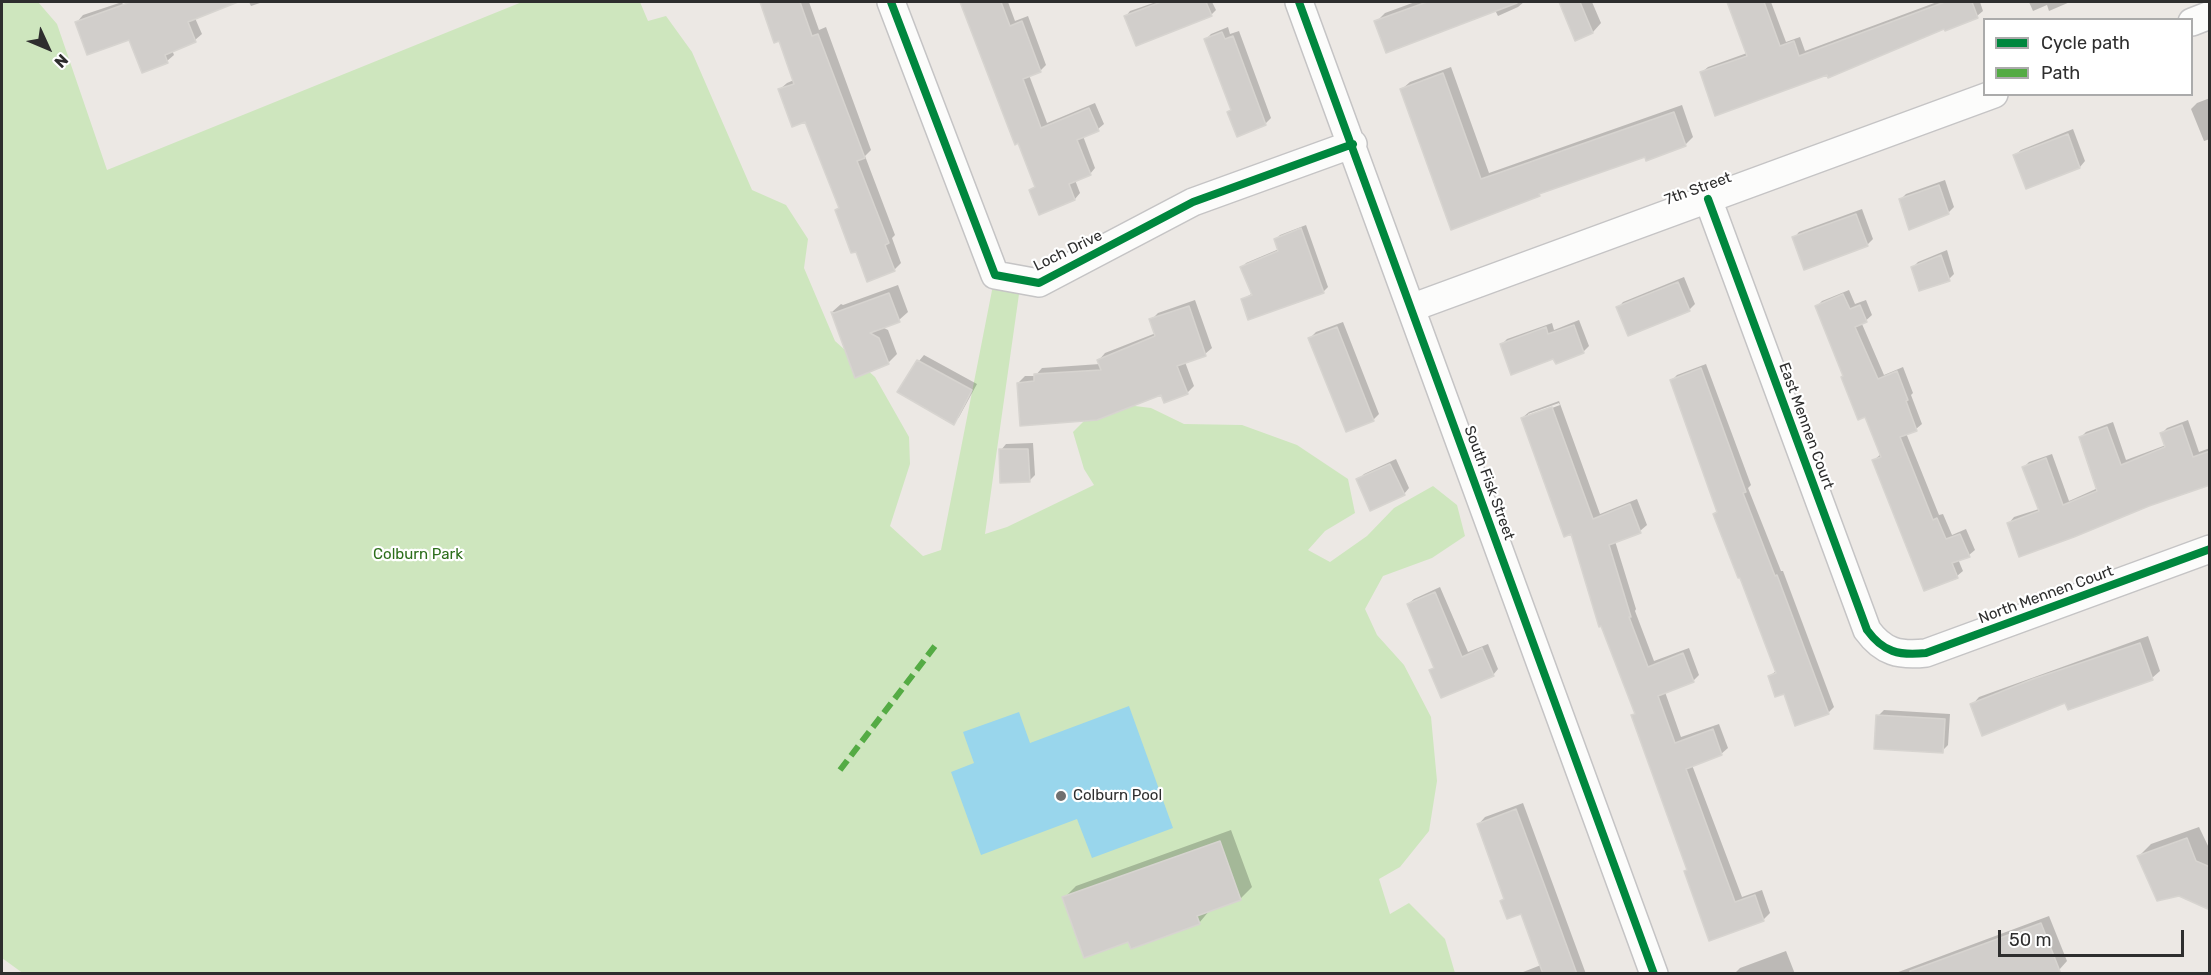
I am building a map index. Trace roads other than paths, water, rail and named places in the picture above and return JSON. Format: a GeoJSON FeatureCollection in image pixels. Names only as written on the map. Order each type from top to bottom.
{"type":"FeatureCollection","features":[{"type":"Feature","properties":{"kind":"street","name":"Loch Drive"},"geometry":{"type":"LineString","coordinates":[[891,2],[995,275],[1039,284],[1193,202],[1353,144]]}},
{"type":"Feature","properties":{"kind":"street","name":"South Fisk Street"},"geometry":{"type":"LineString","coordinates":[[1299,2],[1353,144],[1654,974]]}},
{"type":"Feature","properties":{"kind":"street"},"geometry":{"type":"LineString","coordinates":[[2193,22],[2210,15]]}},
{"type":"Feature","properties":{"kind":"street","name":"7th Street"},"geometry":{"type":"LineString","coordinates":[[1411,308],[1989,96]]}},
{"type":"Feature","properties":{"kind":"street","name":"East Mennen Court"},"geometry":{"type":"LineString","coordinates":[[1708,199],[1867,630],[1875,641],[1891,652]]}},
{"type":"Feature","properties":{"kind":"street","name":"North Mennen Court"},"geometry":{"type":"LineString","coordinates":[[1891,652],[1908,655],[1926,653],[2210,549]]}},
{"type":"Feature","properties":{"kind":"water","name":"Colburn Pool"},"geometry":{"type":"Polygon","coordinates":[[[1129,706],[1173,828],[1092,858],[1077,819],[981,855],[951,772],[974,763],[963,732],[1019,712],[1030,743],[1129,706]]]}},
{"type":"Feature","properties":{"kind":"place","name":"Colburn Pool"},"geometry":{"type":"Point","coordinates":[1061,796]}},
{"type":"Feature","properties":{"kind":"park label","name":"Colburn Park"},"geometry":{"type":"Point","coordinates":[418,555]}}]}
